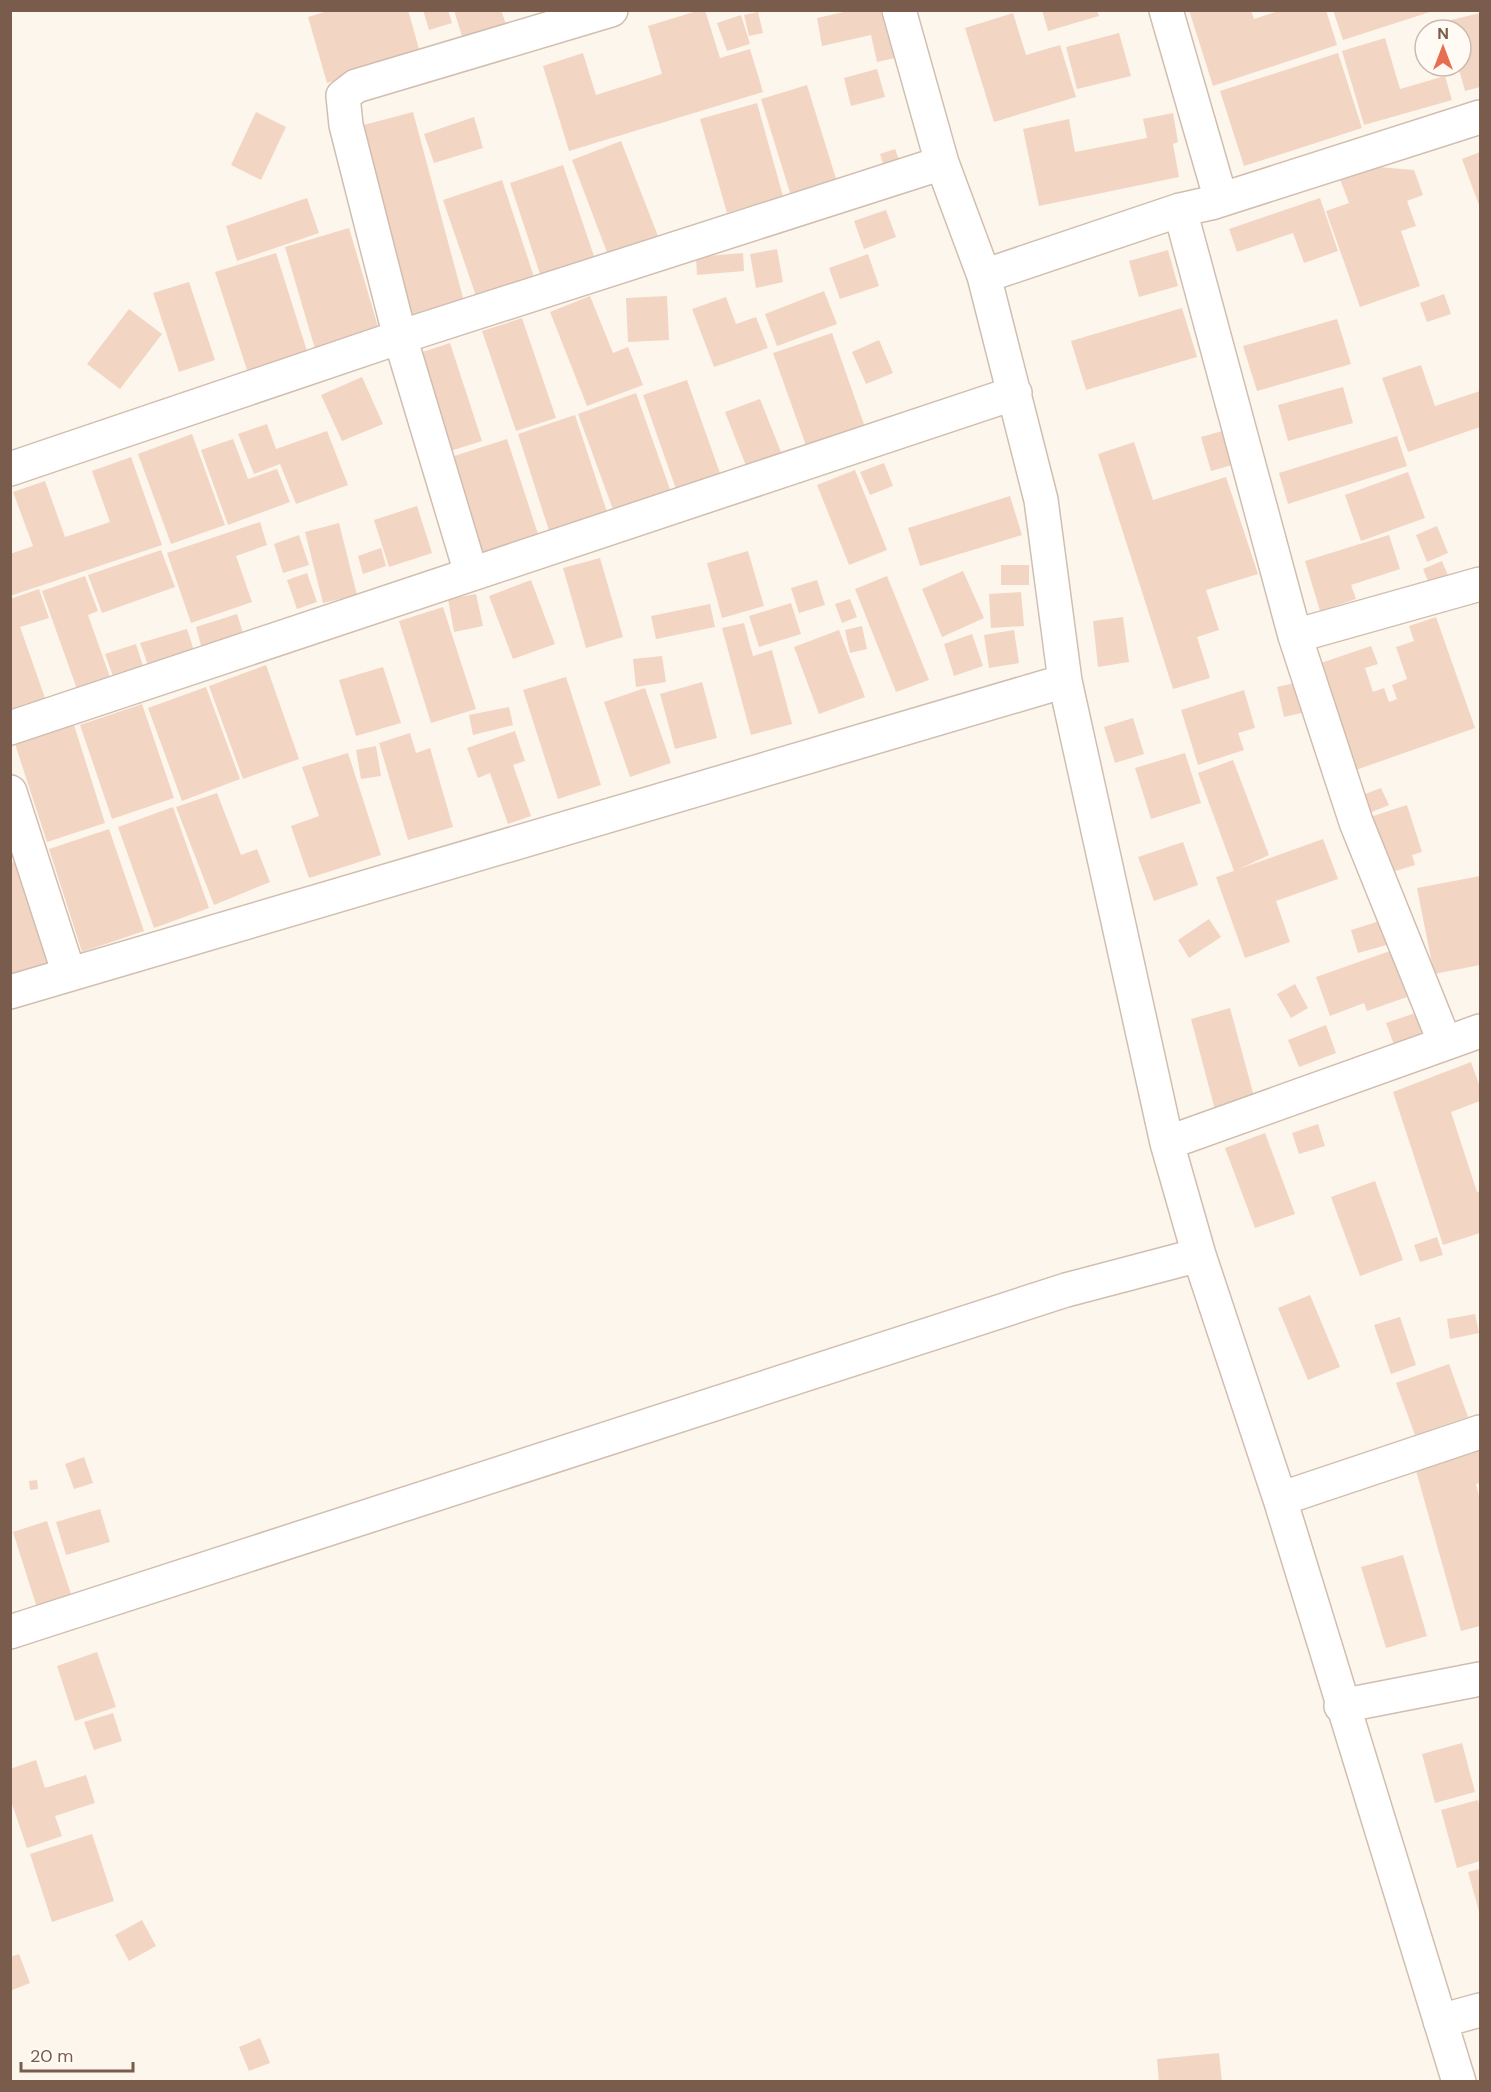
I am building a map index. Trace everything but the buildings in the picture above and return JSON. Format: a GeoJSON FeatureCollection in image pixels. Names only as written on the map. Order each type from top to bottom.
{"type":"FeatureCollection","features":[{"type":"Feature","properties":{"kind":"street"},"geometry":{"type":"LineString","coordinates":[[471,573],[400,337],[346,126],[342,96],[356,86],[611,10]]}},
{"type":"Feature","properties":{"kind":"street"},"geometry":{"type":"LineString","coordinates":[[899,10],[942,164],[984,276],[1041,500],[1065,681],[1167,1143],[1199,1255],[1280,1499],[1341,1706],[1459,2082]]}},
{"type":"Feature","properties":{"kind":"street"},"geometry":{"type":"LineString","coordinates":[[1166,10],[1221,200]]}},
{"type":"Feature","properties":{"kind":"street"},"geometry":{"type":"LineString","coordinates":[[984,276],[1180,210],[1221,200],[1480,117]]}},
{"type":"Feature","properties":{"kind":"street"},"geometry":{"type":"LineString","coordinates":[[10,469],[400,337],[942,164]]}},
{"type":"Feature","properties":{"kind":"street"},"geometry":{"type":"LineString","coordinates":[[1180,210],[1294,636],[1356,822],[1445,1043]]}},
{"type":"Feature","properties":{"kind":"street"},"geometry":{"type":"LineString","coordinates":[[10,728],[1015,393]]}},
{"type":"Feature","properties":{"kind":"street"},"geometry":{"type":"LineString","coordinates":[[1294,636],[1480,584]]}},
{"type":"Feature","properties":{"kind":"street"},"geometry":{"type":"LineString","coordinates":[[10,992],[1065,681]]}},
{"type":"Feature","properties":{"kind":"street"},"geometry":{"type":"LineString","coordinates":[[10,792],[69,974]]}},
{"type":"Feature","properties":{"kind":"street"},"geometry":{"type":"LineString","coordinates":[[1167,1143],[1480,1031]]}},
{"type":"Feature","properties":{"kind":"street"},"geometry":{"type":"LineString","coordinates":[[10,1632],[1066,1290],[1199,1255]]}},
{"type":"Feature","properties":{"kind":"street"},"geometry":{"type":"LineString","coordinates":[[1280,1499],[1480,1432]]}},
{"type":"Feature","properties":{"kind":"street"},"geometry":{"type":"LineString","coordinates":[[1341,1706],[1450,1687],[1480,1679]]}},
{"type":"Feature","properties":{"kind":"street"},"geometry":{"type":"LineString","coordinates":[[1440,2021],[1480,2010]]}}]}
